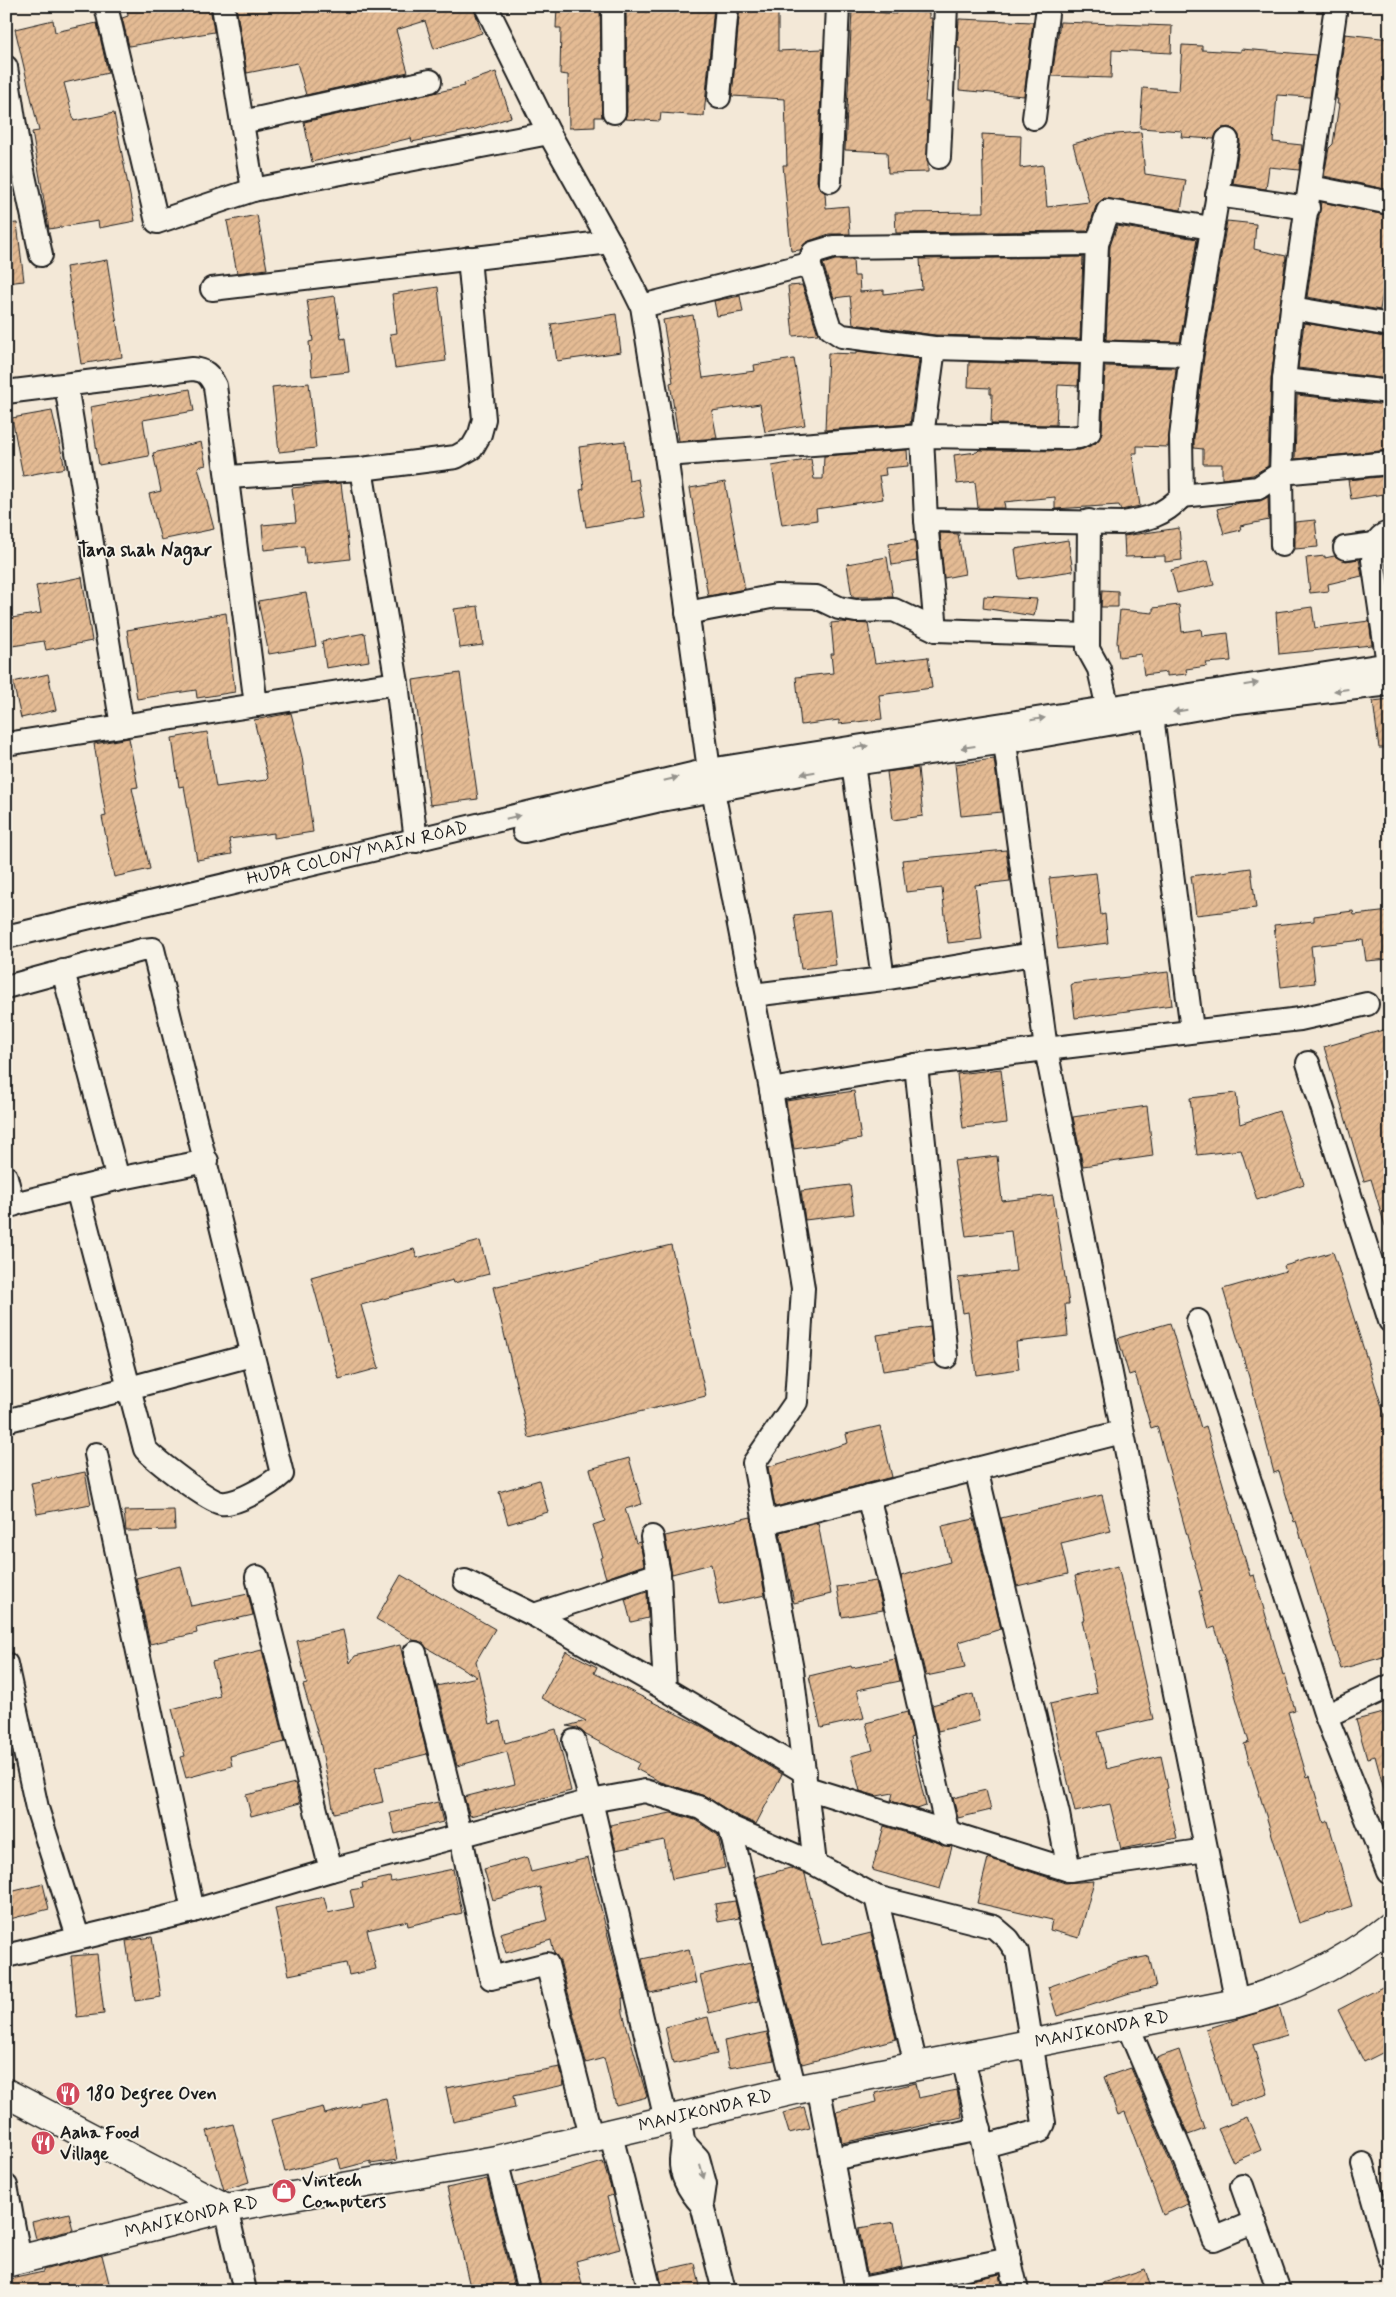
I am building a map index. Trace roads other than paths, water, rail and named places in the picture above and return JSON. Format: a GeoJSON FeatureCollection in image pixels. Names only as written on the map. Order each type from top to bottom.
{"type":"FeatureCollection","features":[{"type":"Feature","properties":{"kind":"street"},"geometry":{"type":"LineString","coordinates":[[106,6],[157,222],[253,190],[549,133]]}},
{"type":"Feature","properties":{"kind":"street"},"geometry":{"type":"LineString","coordinates":[[222,6],[253,190]]}},
{"type":"Feature","properties":{"kind":"street"},"geometry":{"type":"LineString","coordinates":[[486,6],[549,133],[610,242],[642,306],[666,456],[711,780],[771,1090],[803,1288],[796,1402],[754,1462],[792,1670],[815,1864]]}},
{"type":"Feature","properties":{"kind":"street"},"geometry":{"type":"LineString","coordinates":[[613,6],[614,112]]}},
{"type":"Feature","properties":{"kind":"street"},"geometry":{"type":"LineString","coordinates":[[719,97],[727,6]]}},
{"type":"Feature","properties":{"kind":"street"},"geometry":{"type":"LineString","coordinates":[[830,181],[838,6]]}},
{"type":"Feature","properties":{"kind":"street"},"geometry":{"type":"LineString","coordinates":[[938,156],[946,6]]}},
{"type":"Feature","properties":{"kind":"street"},"geometry":{"type":"LineString","coordinates":[[1034,118],[1048,6]]}},
{"type":"Feature","properties":{"kind":"street"},"geometry":{"type":"LineString","coordinates":[[1282,545],[1281,473],[1284,380],[1292,308],[1310,197],[1336,6]]}},
{"type":"Feature","properties":{"kind":"street"},"geometry":{"type":"LineString","coordinates":[[6,67],[19,152],[41,255]]}},
{"type":"Feature","properties":{"kind":"street"},"geometry":{"type":"LineString","coordinates":[[242,122],[430,81]]}},
{"type":"Feature","properties":{"kind":"street"},"geometry":{"type":"LineString","coordinates":[[1182,496],[1181,437],[1191,354],[1210,228],[1227,140]]}},
{"type":"Feature","properties":{"kind":"street"},"geometry":{"type":"LineString","coordinates":[[1217,194],[1390,202]]}},
{"type":"Feature","properties":{"kind":"street"},"geometry":{"type":"LineString","coordinates":[[666,456],[922,436],[1067,438],[1086,434],[1089,432],[1094,350],[1097,244],[1108,211],[1210,228]]}},
{"type":"Feature","properties":{"kind":"street"},"geometry":{"type":"LineString","coordinates":[[212,289],[610,242]]}},
{"type":"Feature","properties":{"kind":"street"},"geometry":{"type":"LineString","coordinates":[[1097,244],[834,247],[814,253],[809,264],[830,328],[842,336],[934,348],[1094,350],[1191,354]]}},
{"type":"Feature","properties":{"kind":"street"},"geometry":{"type":"LineString","coordinates":[[228,477],[361,469],[456,457],[472,448],[480,434],[484,419],[469,258]]}},
{"type":"Feature","properties":{"kind":"street"},"geometry":{"type":"LineString","coordinates":[[642,306],[809,264]]}},
{"type":"Feature","properties":{"kind":"street"},"geometry":{"type":"LineString","coordinates":[[1292,308],[1389,323]]}},
{"type":"Feature","properties":{"kind":"street"},"geometry":{"type":"LineString","coordinates":[[934,348],[922,436],[926,520],[936,630]]}},
{"type":"Feature","properties":{"kind":"street"},"geometry":{"type":"LineString","coordinates":[[6,392],[192,369],[203,370],[211,378],[215,386],[228,477],[256,705]]}},
{"type":"Feature","properties":{"kind":"street"},"geometry":{"type":"LineString","coordinates":[[1284,380],[1390,392]]}},
{"type":"Feature","properties":{"kind":"street"},"geometry":{"type":"LineString","coordinates":[[66,385],[122,726]]}},
{"type":"Feature","properties":{"kind":"street"},"geometry":{"type":"LineString","coordinates":[[926,520],[1122,523],[1145,520],[1169,510],[1182,496],[1258,488],[1281,473],[1390,463]]}},
{"type":"Feature","properties":{"kind":"street"},"geometry":{"type":"LineString","coordinates":[[361,469],[397,683],[416,841]]}},
{"type":"Feature","properties":{"kind":"street"},"geometry":{"type":"LineString","coordinates":[[1089,521],[1088,649],[1100,669],[1110,715]]}},
{"type":"Feature","properties":{"kind":"street"},"geometry":{"type":"LineString","coordinates":[[1345,548],[1382,538]]}},
{"type":"Feature","properties":{"kind":"street"},"geometry":{"type":"LineString","coordinates":[[1382,538],[1373,560],[1389,671]]}},
{"type":"Feature","properties":{"kind":"street"},"geometry":{"type":"LineString","coordinates":[[687,612],[776,596],[816,597],[838,608],[856,611],[894,610],[936,630],[1088,635]]}},
{"type":"Feature","properties":{"kind":"street"},"geometry":{"type":"LineString","coordinates":[[1110,715],[1152,716],[1229,703],[1389,671]]}},
{"type":"Feature","properties":{"kind":"street"},"geometry":{"type":"LineString","coordinates":[[6,950],[647,803],[711,780],[1389,671]]}},
{"type":"Feature","properties":{"kind":"street"},"geometry":{"type":"LineString","coordinates":[[6,744],[397,683]]}},
{"type":"Feature","properties":{"kind":"street"},"geometry":{"type":"LineString","coordinates":[[1152,716],[1192,1030]]}},
{"type":"Feature","properties":{"kind":"street"},"geometry":{"type":"LineString","coordinates":[[711,780],[853,764],[1004,733]]}},
{"type":"Feature","properties":{"kind":"street"},"geometry":{"type":"LineString","coordinates":[[1004,733],[1046,1048],[1237,2004]]}},
{"type":"Feature","properties":{"kind":"street"},"geometry":{"type":"LineString","coordinates":[[853,764],[883,979]]}},
{"type":"Feature","properties":{"kind":"street","name":"HUDA COLONY MAIN ROAD"},"geometry":{"type":"LineString","coordinates":[[6,938],[416,841],[711,780]]}},
{"type":"Feature","properties":{"kind":"street"},"geometry":{"type":"LineString","coordinates":[[6,987],[142,950],[153,949],[207,1161],[282,1474],[276,1480],[233,1503],[219,1503],[156,1460],[145,1449],[77,1189]]}},
{"type":"Feature","properties":{"kind":"street"},"geometry":{"type":"LineString","coordinates":[[753,995],[883,979],[1033,954]]}},
{"type":"Feature","properties":{"kind":"street"},"geometry":{"type":"LineString","coordinates":[[63,971],[118,1179]]}},
{"type":"Feature","properties":{"kind":"street"},"geometry":{"type":"LineString","coordinates":[[771,1090],[916,1065],[1192,1030],[1300,1019],[1367,1004]]}},
{"type":"Feature","properties":{"kind":"street"},"geometry":{"type":"LineString","coordinates":[[1308,1063],[1390,1321]]}},
{"type":"Feature","properties":{"kind":"street"},"geometry":{"type":"LineString","coordinates":[[916,1065],[946,1357]]}},
{"type":"Feature","properties":{"kind":"street"},"geometry":{"type":"LineString","coordinates":[[6,1177],[10,1205],[118,1179],[207,1161]]}},
{"type":"Feature","properties":{"kind":"street"},"geometry":{"type":"LineString","coordinates":[[1198,1321],[1326,1716],[1388,1872]]}},
{"type":"Feature","properties":{"kind":"street"},"geometry":{"type":"LineString","coordinates":[[6,1421],[129,1390],[252,1355]]}},
{"type":"Feature","properties":{"kind":"street"},"geometry":{"type":"LineString","coordinates":[[764,1522],[1122,1432]]}},
{"type":"Feature","properties":{"kind":"street"},"geometry":{"type":"LineString","coordinates":[[96,1454],[193,1911]]}},
{"type":"Feature","properties":{"kind":"street"},"geometry":{"type":"LineString","coordinates":[[976,1469],[1058,1814],[1069,1870]]}},
{"type":"Feature","properties":{"kind":"street"},"geometry":{"type":"LineString","coordinates":[[868,1496],[904,1640],[948,1834]]}},
{"type":"Feature","properties":{"kind":"street"},"geometry":{"type":"LineString","coordinates":[[652,1537],[659,1574],[666,1689]]}},
{"type":"Feature","properties":{"kind":"street"},"geometry":{"type":"LineString","coordinates":[[534,1614],[659,1574]]}},
{"type":"Feature","properties":{"kind":"street"},"geometry":{"type":"LineString","coordinates":[[257,1577],[331,1870]]}},
{"type":"Feature","properties":{"kind":"street"},"geometry":{"type":"LineString","coordinates":[[465,1581],[534,1614],[666,1689],[806,1780],[948,1834],[1069,1870],[1206,1850]]}},
{"type":"Feature","properties":{"kind":"street"},"geometry":{"type":"LineString","coordinates":[[415,1652],[461,1837],[492,1978],[547,1964],[650,2291]]}},
{"type":"Feature","properties":{"kind":"street"},"geometry":{"type":"LineString","coordinates":[[6,1664],[37,1808],[78,1937]]}},
{"type":"Feature","properties":{"kind":"street"},"geometry":{"type":"LineString","coordinates":[[1326,1716],[1390,1686]]}},
{"type":"Feature","properties":{"kind":"street"},"geometry":{"type":"LineString","coordinates":[[574,1741],[591,1800],[672,2118],[684,2143],[681,2161],[689,2190],[702,2205],[724,2291]]}},
{"type":"Feature","properties":{"kind":"street"},"geometry":{"type":"LineString","coordinates":[[6,1956],[78,1937],[193,1911],[331,1870],[461,1837],[591,1800],[645,1792],[700,1808],[730,1827],[815,1864],[876,1897],[994,1927],[1008,1939],[1017,1952],[1044,2123],[1040,2131],[832,2159]]}},
{"type":"Feature","properties":{"kind":"street"},"geometry":{"type":"LineString","coordinates":[[730,1827],[806,2087],[832,2159],[856,2290],[1010,2259]]}},
{"type":"Feature","properties":{"kind":"street"},"geometry":{"type":"LineString","coordinates":[[876,1897],[916,2066]]}},
{"type":"Feature","properties":{"kind":"street","name":"MANIKONDA RD"},"geometry":{"type":"LineString","coordinates":[[13,2262],[226,2208],[496,2160],[806,2087],[1237,2004],[1265,1996],[1325,1969],[1364,1946],[1390,1926]]}},
{"type":"Feature","properties":{"kind":"street"},"geometry":{"type":"LineString","coordinates":[[1127,2024],[1195,2185],[1214,2238],[1255,2222]]}},
{"type":"Feature","properties":{"kind":"street"},"geometry":{"type":"LineString","coordinates":[[963,2058],[1017,2291]]}},
{"type":"Feature","properties":{"kind":"street"},"geometry":{"type":"LineString","coordinates":[[6,2093],[226,2208],[245,2291]]}},
{"type":"Feature","properties":{"kind":"street"},"geometry":{"type":"LineString","coordinates":[[496,2160],[529,2291]]}},
{"type":"Feature","properties":{"kind":"street"},"geometry":{"type":"LineString","coordinates":[[1363,2164],[1390,2259]]}},
{"type":"Feature","properties":{"kind":"street"},"geometry":{"type":"LineString","coordinates":[[6,2186],[13,2262]]}},
{"type":"Feature","properties":{"kind":"street"},"geometry":{"type":"LineString","coordinates":[[1242,2186],[1279,2291]]}},
{"type":"Feature","properties":{"kind":"place","name":"180 Degree Oven"},"geometry":{"type":"Point","coordinates":[68,2094]}},
{"type":"Feature","properties":{"kind":"place","name":"Aaha Food Village"},"geometry":{"type":"Point","coordinates":[43,2143]}},
{"type":"Feature","properties":{"kind":"place","name":"Vintech Computers"},"geometry":{"type":"Point","coordinates":[284,2191]}},
{"type":"Feature","properties":{"kind":"district","name":"Tana shah Nagar"},"geometry":{"type":"Point","coordinates":[145,550]}}]}
